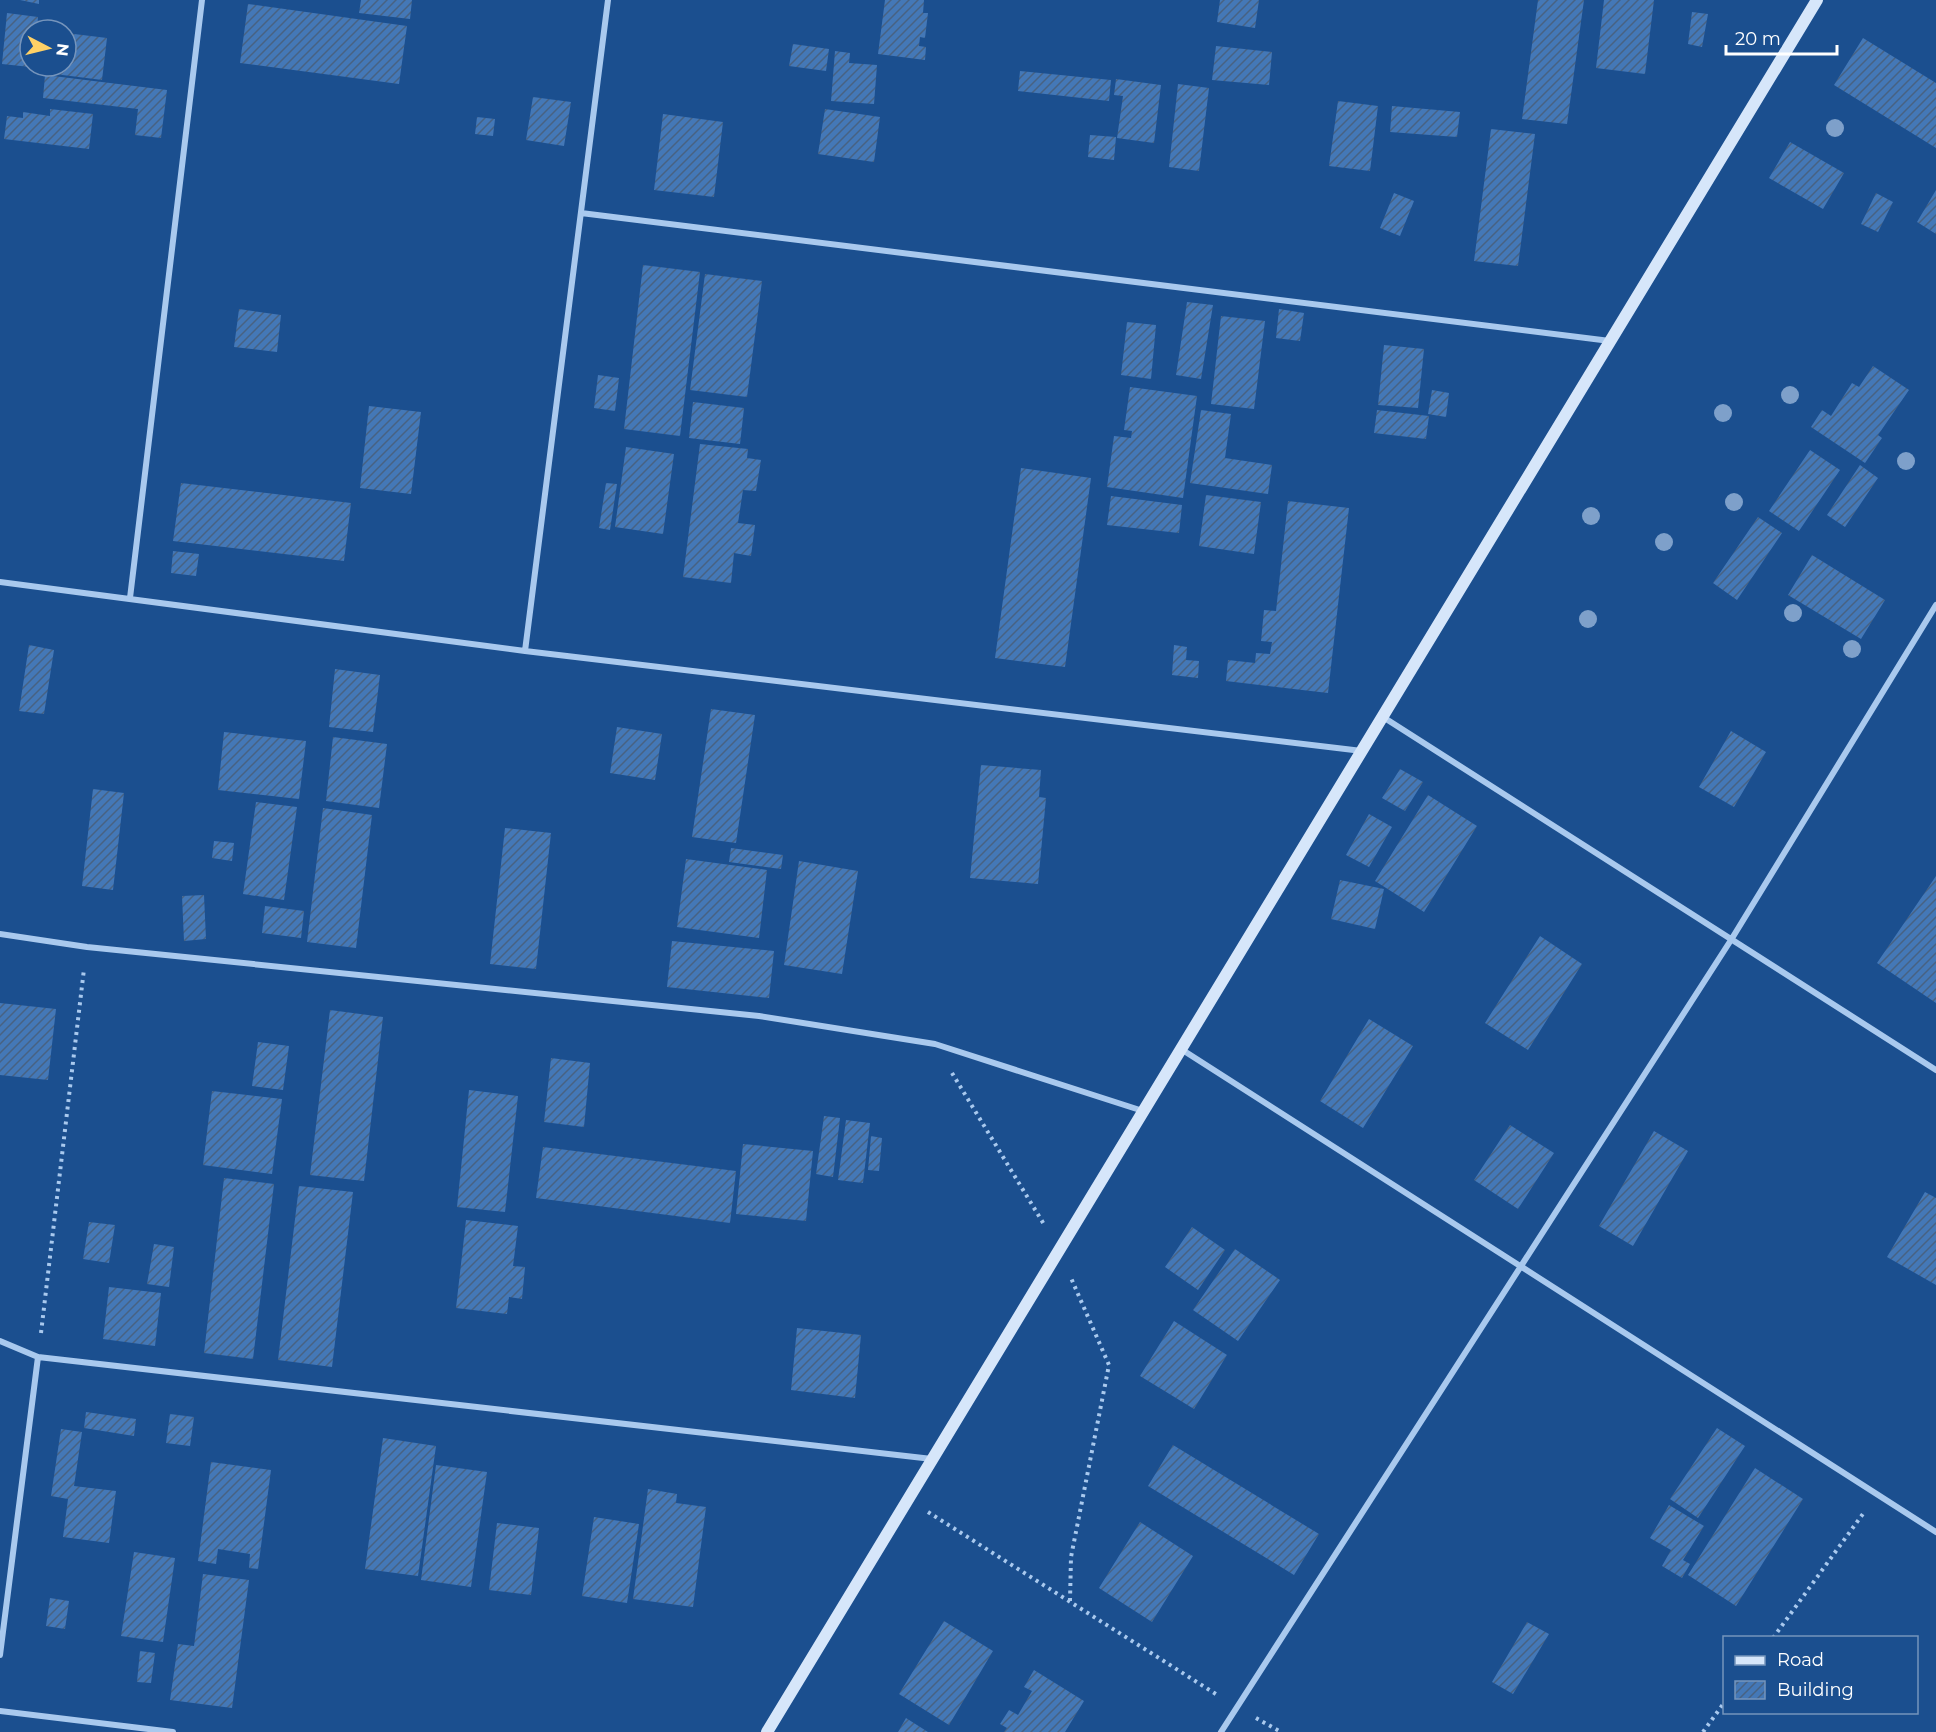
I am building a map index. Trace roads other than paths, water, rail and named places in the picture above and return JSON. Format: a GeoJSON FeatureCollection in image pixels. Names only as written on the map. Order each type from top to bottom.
{"type":"FeatureCollection","features":[{"type":"Feature","properties":{"kind":"street"},"geometry":{"type":"LineString","coordinates":[[130,598],[202,0]]}},
{"type":"Feature","properties":{"kind":"street"},"geometry":{"type":"LineString","coordinates":[[525,651],[608,0]]}},
{"type":"Feature","properties":{"kind":"street"},"geometry":{"type":"LineString","coordinates":[[766,1732],[1817,0]]}},
{"type":"Feature","properties":{"kind":"street"},"geometry":{"type":"LineString","coordinates":[[581,213],[1610,341]]}},
{"type":"Feature","properties":{"kind":"street"},"geometry":{"type":"LineString","coordinates":[[0,582],[525,651],[1362,752]]}},
{"type":"Feature","properties":{"kind":"street"},"geometry":{"type":"LineString","coordinates":[[1221,1732],[1731,940],[1936,605]]}},
{"type":"Feature","properties":{"kind":"street"},"geometry":{"type":"LineString","coordinates":[[1383,717],[1936,1070]]}},
{"type":"Feature","properties":{"kind":"street"},"geometry":{"type":"LineString","coordinates":[[0,934],[87,947],[759,1016],[935,1044],[1143,1112]]}},
{"type":"Feature","properties":{"kind":"street"},"geometry":{"type":"LineString","coordinates":[[1181,1049],[1876,1496],[1936,1532]]}},
{"type":"Feature","properties":{"kind":"street"},"geometry":{"type":"LineString","coordinates":[[0,1341],[38,1357],[933,1459]]}},
{"type":"Feature","properties":{"kind":"street"},"geometry":{"type":"LineString","coordinates":[[0,1655],[38,1357]]}},
{"type":"Feature","properties":{"kind":"street"},"geometry":{"type":"LineString","coordinates":[[0,1711],[173,1732]]}}]}
